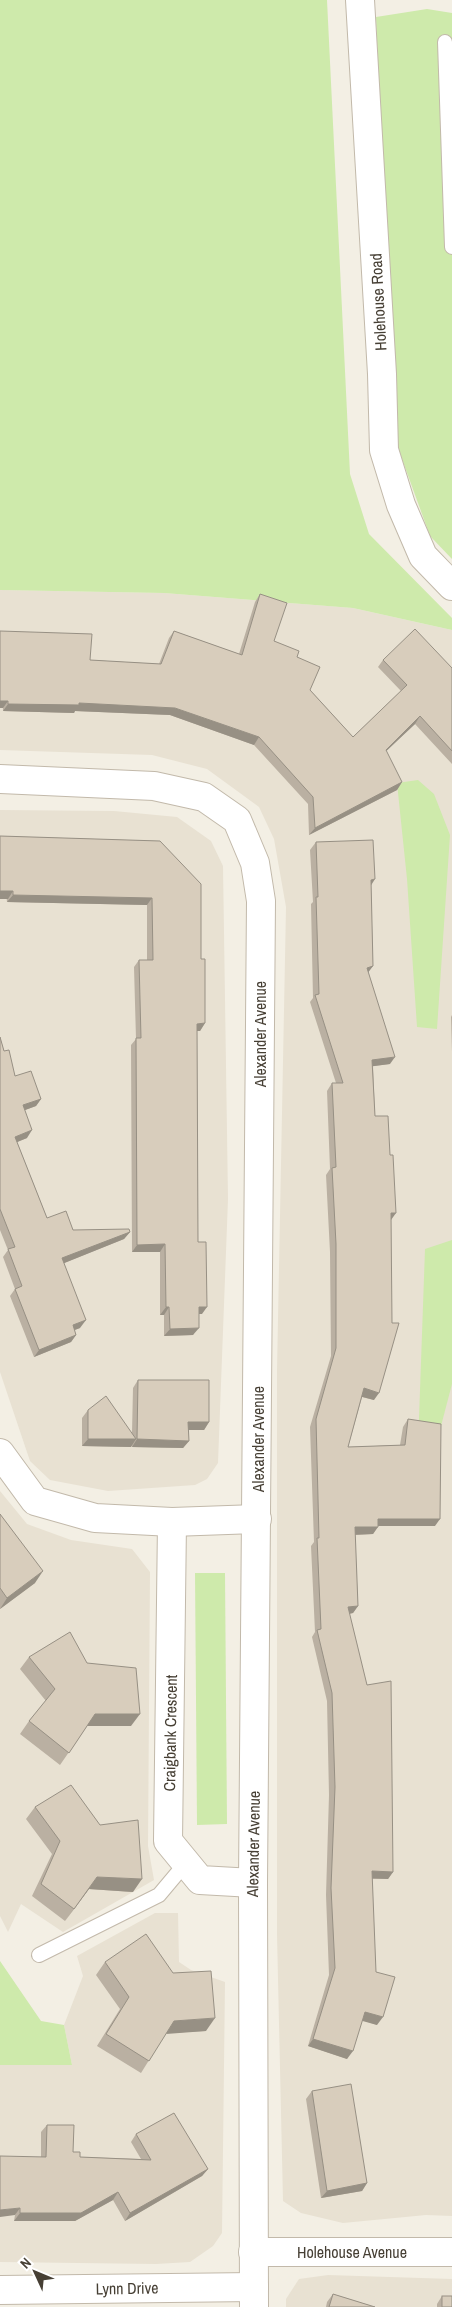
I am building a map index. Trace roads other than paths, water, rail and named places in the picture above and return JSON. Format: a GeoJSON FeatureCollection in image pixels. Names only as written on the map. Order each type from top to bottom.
{"type":"FeatureCollection","features":[{"type":"Feature","properties":{"kind":"street","name":"Holehouse Road"},"geometry":{"type":"LineString","coordinates":[[360,0],[382,364],[384,450],[401,505],[423,556],[452,586]]}},
{"type":"Feature","properties":{"kind":"street","name":"Alexander Avenue"},"geometry":{"type":"LineString","coordinates":[[0,779],[154,786],[204,797],[237,820],[255,863],[261,901],[257,1519],[252,1882],[254,2297]]}},
{"type":"Feature","properties":{"kind":"street"},"geometry":{"type":"LineString","coordinates":[[0,1454],[35,1501],[95,1518],[172,1522],[257,1519]]}},
{"type":"Feature","properties":{"kind":"street","name":"Craigbank Crescent"},"geometry":{"type":"LineString","coordinates":[[172,1522],[168,1841],[200,1880],[252,1882]]}},
{"type":"Feature","properties":{"kind":"street","name":"Holehouse Avenue"},"geometry":{"type":"LineString","coordinates":[[253,2252],[452,2252]]}},
{"type":"Feature","properties":{"kind":"street","name":"Lynn Drive"},"geometry":{"type":"LineString","coordinates":[[0,2290],[254,2297]]}},
{"type":"Feature","properties":{"kind":"lane"},"geometry":{"type":"LineString","coordinates":[[445,42],[452,246]]}},
{"type":"Feature","properties":{"kind":"lane"},"geometry":{"type":"LineString","coordinates":[[39,1955],[159,1895],[185,1864]]}}]}
